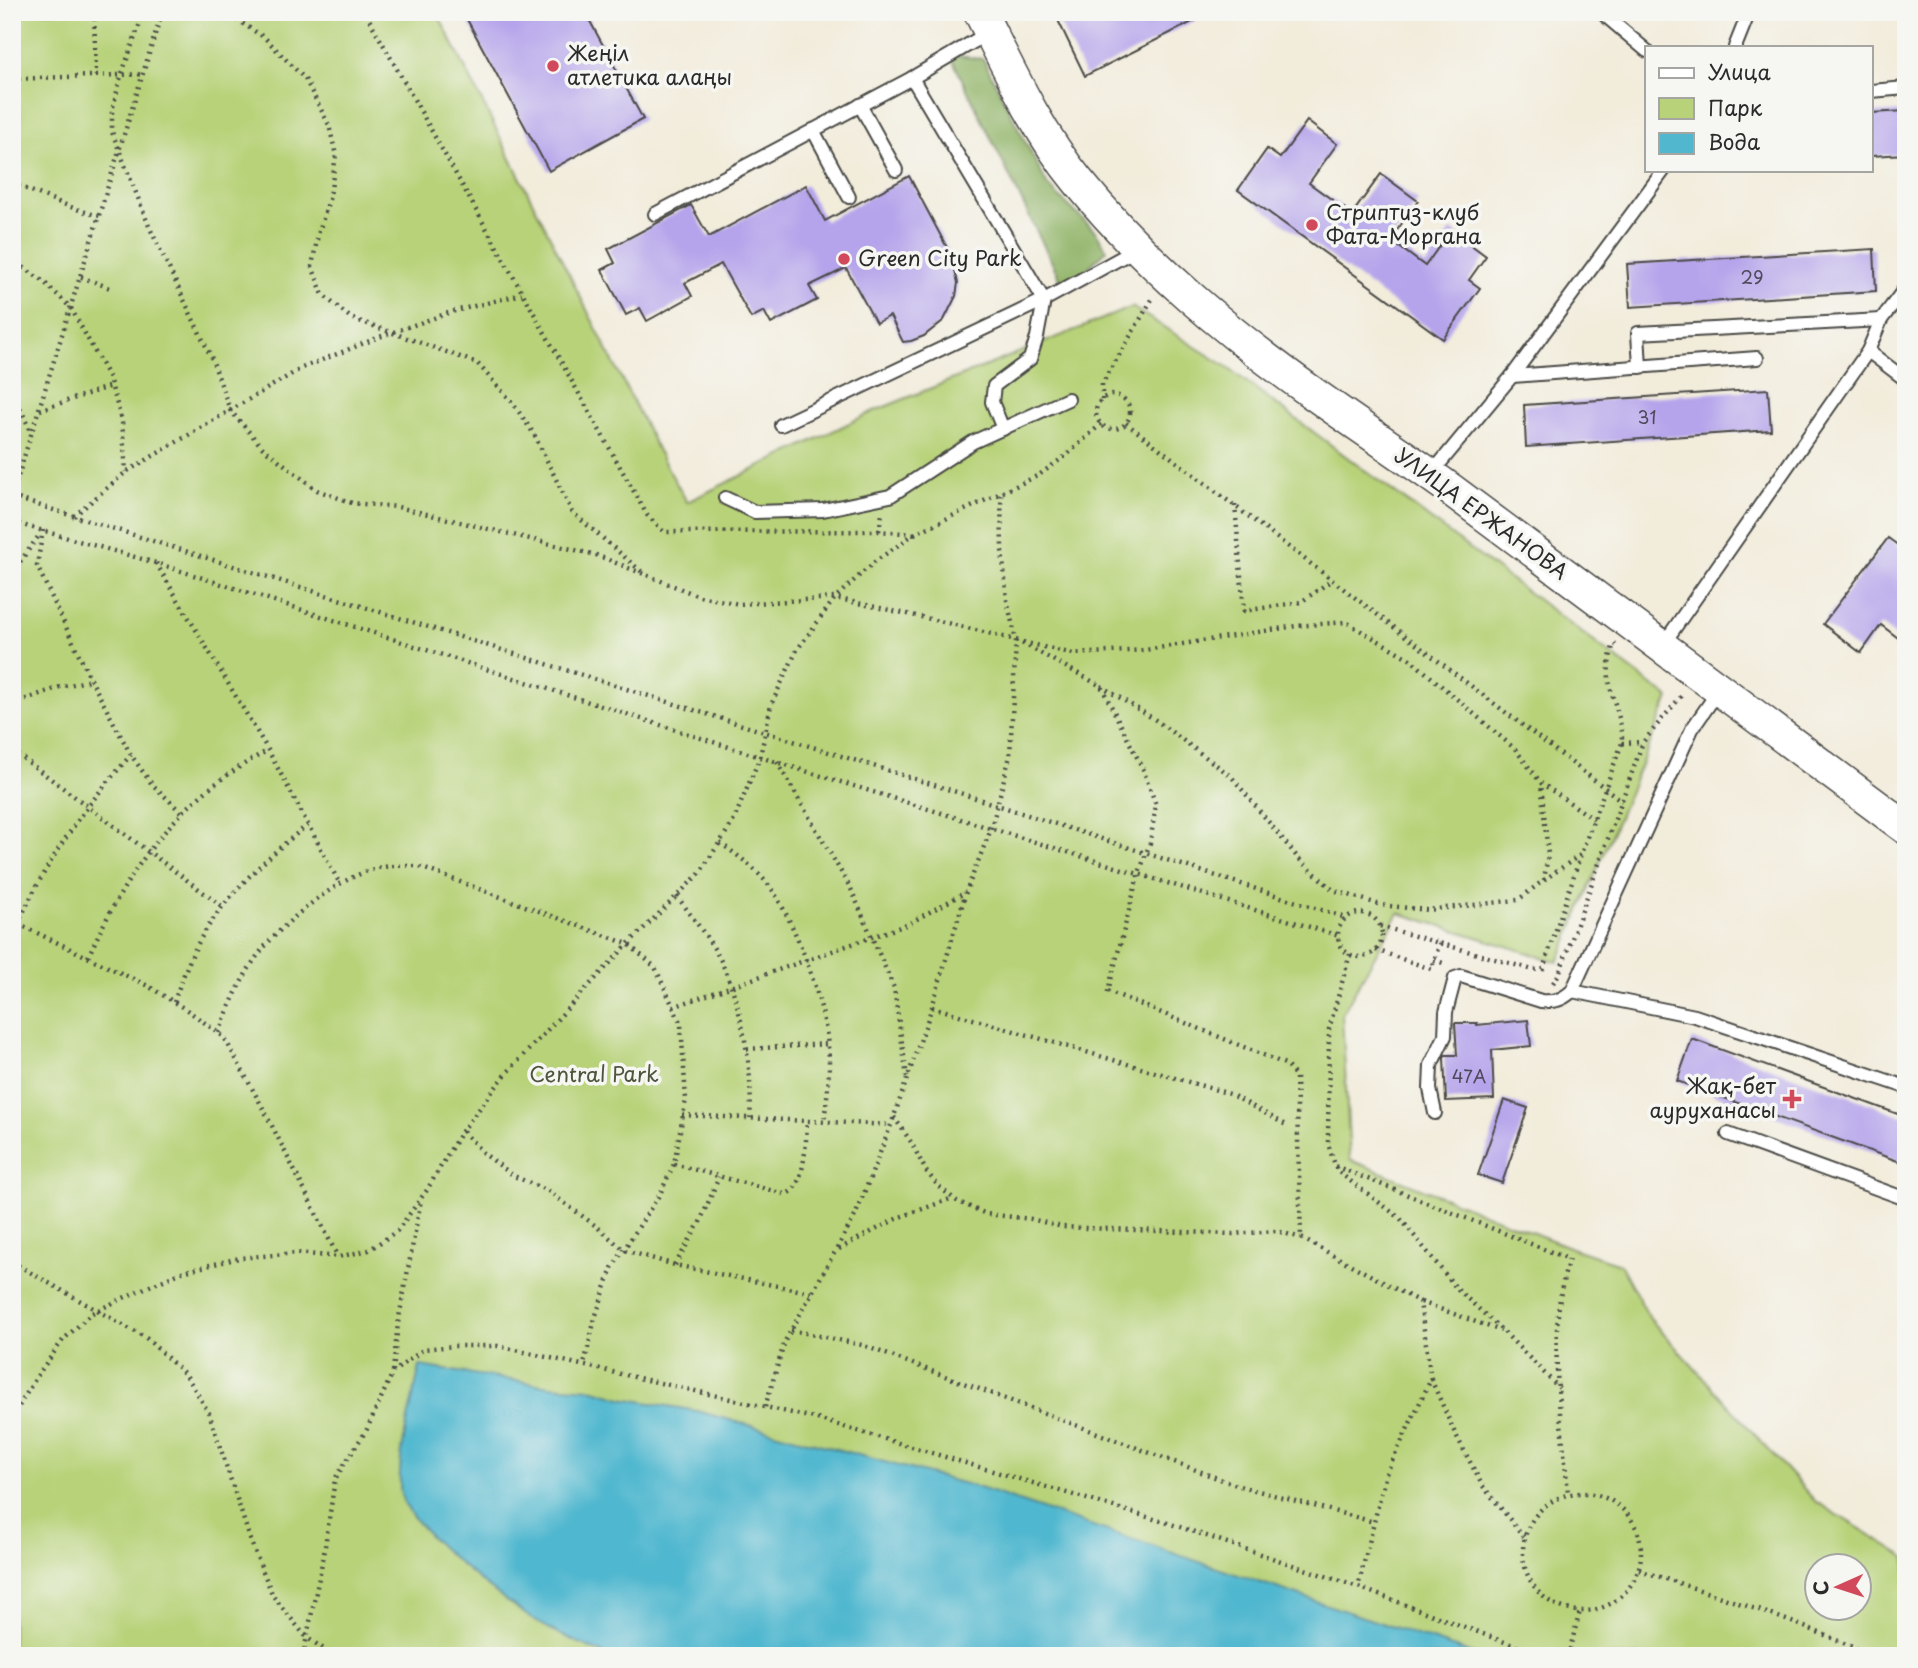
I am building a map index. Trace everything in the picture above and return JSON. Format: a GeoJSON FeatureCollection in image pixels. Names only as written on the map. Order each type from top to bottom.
{"type":"FeatureCollection","features":[{"type":"Feature","properties":{"kind":"street","name":"УЛИЦА ЕРЖАНОВА"},"geometry":{"type":"LineString","coordinates":[[985,22],[1042,129],[1076,179],[1137,249],[1176,286],[1312,393],[1430,474],[1906,828]]}},
{"type":"Feature","properties":{"kind":"lane"},"geometry":{"type":"LineString","coordinates":[[1601,12],[1645,49]]}},
{"type":"Feature","properties":{"kind":"lane"},"geometry":{"type":"LineString","coordinates":[[1735,46],[1749,12]]}},
{"type":"Feature","properties":{"kind":"lane"},"geometry":{"type":"LineString","coordinates":[[654,214],[912,78],[985,22]]}},
{"type":"Feature","properties":{"kind":"lane"},"geometry":{"type":"LineString","coordinates":[[912,78],[1044,300],[1030,359],[994,386],[992,402],[1003,429]]}},
{"type":"Feature","properties":{"kind":"lane"},"geometry":{"type":"LineString","coordinates":[[1872,91],[1906,88]]}},
{"type":"Feature","properties":{"kind":"lane"},"geometry":{"type":"LineString","coordinates":[[860,105],[896,170]]}},
{"type":"Feature","properties":{"kind":"lane"},"geometry":{"type":"LineString","coordinates":[[813,130],[849,197]]}},
{"type":"Feature","properties":{"kind":"lane"},"geometry":{"type":"LineString","coordinates":[[1430,474],[1512,376],[1663,172]]}},
{"type":"Feature","properties":{"kind":"lane"},"geometry":{"type":"LineString","coordinates":[[781,425],[1044,300],[1137,249]]}},
{"type":"Feature","properties":{"kind":"lane"},"geometry":{"type":"LineString","coordinates":[[1661,647],[1868,351],[1881,320],[1906,287]]}},
{"type":"Feature","properties":{"kind":"lane"},"geometry":{"type":"LineString","coordinates":[[1640,367],[1638,333],[1881,320]]}},
{"type":"Feature","properties":{"kind":"lane"},"geometry":{"type":"LineString","coordinates":[[1868,351],[1906,380]]}},
{"type":"Feature","properties":{"kind":"lane"},"geometry":{"type":"LineString","coordinates":[[1512,376],[1757,358]]}},
{"type":"Feature","properties":{"kind":"lane"},"geometry":{"type":"LineString","coordinates":[[725,498],[755,512],[823,510],[890,496],[973,442],[1068,399]]}},
{"type":"Feature","properties":{"kind":"lane"},"geometry":{"type":"LineString","coordinates":[[1435,1114],[1430,1089],[1431,1065],[1445,1036],[1446,1012],[1455,978],[1461,976],[1541,1001],[1563,999],[1572,991],[1692,729],[1709,682]]}},
{"type":"Feature","properties":{"kind":"lane"},"geometry":{"type":"LineString","coordinates":[[1572,991],[1695,1016],[1906,1087]]}},
{"type":"Feature","properties":{"kind":"lane"},"geometry":{"type":"LineString","coordinates":[[1728,1134],[1906,1199]]}},
{"type":"Feature","properties":{"kind":"path"},"geometry":{"type":"LineString","coordinates":[[12,13],[65,12]]}},
{"type":"Feature","properties":{"kind":"path"},"geometry":{"type":"LineString","coordinates":[[94,12],[96,76]]}},
{"type":"Feature","properties":{"kind":"path"},"geometry":{"type":"LineString","coordinates":[[144,12],[121,76],[112,111],[112,132],[120,155],[149,226],[212,359],[230,410],[263,448],[317,490],[352,503],[398,506],[596,555],[699,596],[739,604],[835,598],[1073,654],[1145,650],[1296,626],[1346,622],[1410,659],[1515,749],[1541,783],[1595,820]]}},
{"type":"Feature","properties":{"kind":"path"},"geometry":{"type":"LineString","coordinates":[[162,12],[120,155],[12,496],[1346,918]]}},
{"type":"Feature","properties":{"kind":"path"},"geometry":{"type":"LineString","coordinates":[[225,12],[265,38],[305,79],[329,125],[336,155],[330,196],[312,266],[323,295],[351,318],[477,363],[512,402],[534,434],[572,512],[645,575]]}},
{"type":"Feature","properties":{"kind":"path"},"geometry":{"type":"LineString","coordinates":[[365,12],[647,515],[664,532],[879,531],[914,534]]}},
{"type":"Feature","properties":{"kind":"path"},"geometry":{"type":"LineString","coordinates":[[12,79],[144,74]]}},
{"type":"Feature","properties":{"kind":"path"},"geometry":{"type":"LineString","coordinates":[[12,184],[81,212],[100,216]]}},
{"type":"Feature","properties":{"kind":"path"},"geometry":{"type":"LineString","coordinates":[[12,259],[44,282],[71,308],[111,386],[122,421],[125,472]]}},
{"type":"Feature","properties":{"kind":"path"},"geometry":{"type":"LineString","coordinates":[[81,277],[110,288]]}},
{"type":"Feature","properties":{"kind":"path"},"geometry":{"type":"LineString","coordinates":[[74,516],[125,472],[302,368],[451,312],[522,294]]}},
{"type":"Feature","properties":{"kind":"path"},"geometry":{"type":"LineString","coordinates":[[1102,400],[1115,395],[1129,406],[1130,414],[1120,428],[1111,430],[1097,419],[1096,410],[1102,400],[1102,384],[1154,295]]}},
{"type":"Feature","properties":{"kind":"path"},"geometry":{"type":"LineString","coordinates":[[39,410],[111,386]]}},
{"type":"Feature","properties":{"kind":"path"},"geometry":{"type":"LineString","coordinates":[[12,389],[32,433]]}},
{"type":"Feature","properties":{"kind":"path"},"geometry":{"type":"LineString","coordinates":[[1126,423],[1622,801]]}},
{"type":"Feature","properties":{"kind":"path"},"geometry":{"type":"LineString","coordinates":[[12,1418],[63,1340],[99,1309],[182,1272],[239,1258],[297,1254],[338,1257],[369,1250],[397,1231],[463,1130],[506,1074],[628,944],[699,874],[733,822],[760,757],[771,705],[797,650],[835,598],[873,563],[914,534],[1039,475],[1068,454],[1101,424]]}},
{"type":"Feature","properties":{"kind":"path"},"geometry":{"type":"LineString","coordinates":[[765,1407],[785,1341],[855,1216],[891,1125],[932,1007],[967,892],[991,830],[1010,756],[1016,640],[1007,600],[1002,550],[1001,494]]}},
{"type":"Feature","properties":{"kind":"path"},"geometry":{"type":"LineString","coordinates":[[1234,505],[1244,611],[1301,602],[1332,580]]}},
{"type":"Feature","properties":{"kind":"path"},"geometry":{"type":"LineString","coordinates":[[12,522],[156,563],[991,830],[1339,936]]}},
{"type":"Feature","properties":{"kind":"path"},"geometry":{"type":"LineString","coordinates":[[12,573],[43,530]]}},
{"type":"Feature","properties":{"kind":"path"},"geometry":{"type":"LineString","coordinates":[[43,530],[37,566],[90,680],[131,755],[151,783],[182,813]]}},
{"type":"Feature","properties":{"kind":"path"},"geometry":{"type":"LineString","coordinates":[[156,563],[268,750],[340,884]]}},
{"type":"Feature","properties":{"kind":"path"},"geometry":{"type":"LineString","coordinates":[[1016,640],[1157,720],[1231,776],[1298,858],[1333,890],[1381,905],[1428,910],[1518,900],[1581,854]]}},
{"type":"Feature","properties":{"kind":"path"},"geometry":{"type":"LineString","coordinates":[[1380,926],[1381,940],[1376,950],[1367,956],[1350,954],[1343,948],[1339,929],[1346,918],[1358,913],[1371,916],[1380,926],[1533,970],[1543,969],[1622,743],[1623,727],[1611,697],[1608,676],[1614,643]]}},
{"type":"Feature","properties":{"kind":"path"},"geometry":{"type":"LineString","coordinates":[[12,704],[60,687],[90,680]]}},
{"type":"Feature","properties":{"kind":"path"},"geometry":{"type":"LineString","coordinates":[[1547,989],[1559,974],[1643,742],[1709,682]]}},
{"type":"Feature","properties":{"kind":"path"},"geometry":{"type":"LineString","coordinates":[[1101,686],[1143,769],[1156,805],[1146,853],[1108,991],[1285,1065],[1296,1076],[1301,1238]]}},
{"type":"Feature","properties":{"kind":"path"},"geometry":{"type":"LineString","coordinates":[[1622,743],[1643,742]]}},
{"type":"Feature","properties":{"kind":"path"},"geometry":{"type":"LineString","coordinates":[[12,750],[223,907]]}},
{"type":"Feature","properties":{"kind":"path"},"geometry":{"type":"LineString","coordinates":[[88,957],[109,912],[148,851],[182,813],[222,779],[268,750]]}},
{"type":"Feature","properties":{"kind":"path"},"geometry":{"type":"LineString","coordinates":[[18,924],[34,888],[88,806],[131,755]]}},
{"type":"Feature","properties":{"kind":"path"},"geometry":{"type":"LineString","coordinates":[[777,762],[851,889],[894,988],[907,1078]]}},
{"type":"Feature","properties":{"kind":"path"},"geometry":{"type":"LineString","coordinates":[[1541,783],[1548,854],[1544,880]]}},
{"type":"Feature","properties":{"kind":"path"},"geometry":{"type":"LineString","coordinates":[[174,1002],[186,969],[205,933],[223,907],[271,857],[309,824]]}},
{"type":"Feature","properties":{"kind":"path"},"geometry":{"type":"LineString","coordinates":[[720,843],[750,865],[774,893],[806,961],[828,1044],[829,1082],[824,1122]]}},
{"type":"Feature","properties":{"kind":"path"},"geometry":{"type":"LineString","coordinates":[[219,1033],[230,1005],[258,956],[297,914],[340,884],[382,867],[417,866],[628,944],[655,967],[681,1024],[686,1099],[674,1164],[660,1194],[612,1268],[595,1318],[584,1365]]}},
{"type":"Feature","properties":{"kind":"path"},"geometry":{"type":"LineString","coordinates":[[673,1007],[906,925],[967,892]]}},
{"type":"Feature","properties":{"kind":"path"},"geometry":{"type":"LineString","coordinates":[[677,896],[716,952],[730,987],[747,1049],[752,1089],[750,1118]]}},
{"type":"Feature","properties":{"kind":"path"},"geometry":{"type":"LineString","coordinates":[[1365,914],[1369,901]]}},
{"type":"Feature","properties":{"kind":"path"},"geometry":{"type":"LineString","coordinates":[[12,921],[148,986],[224,1037],[338,1257]]}},
{"type":"Feature","properties":{"kind":"path"},"geometry":{"type":"LineString","coordinates":[[1376,950],[1432,969],[1440,943]]}},
{"type":"Feature","properties":{"kind":"path"},"geometry":{"type":"LineString","coordinates":[[1350,954],[1329,1029],[1328,1144],[1335,1166],[1342,1175],[1400,1218],[1458,1290],[1559,1388]]}},
{"type":"Feature","properties":{"kind":"path"},"geometry":{"type":"LineString","coordinates":[[1434,961],[1447,964]]}},
{"type":"Feature","properties":{"kind":"path"},"geometry":{"type":"LineString","coordinates":[[932,1007],[1230,1094],[1288,1125]]}},
{"type":"Feature","properties":{"kind":"path"},"geometry":{"type":"LineString","coordinates":[[747,1049],[828,1044]]}},
{"type":"Feature","properties":{"kind":"path"},"geometry":{"type":"LineString","coordinates":[[682,1115],[891,1125]]}},
{"type":"Feature","properties":{"kind":"path"},"geometry":{"type":"LineString","coordinates":[[894,1117],[926,1171],[953,1198],[986,1214],[1031,1219],[1062,1227],[1231,1234],[1277,1231],[1301,1238],[1420,1302],[1504,1332]]}},
{"type":"Feature","properties":{"kind":"path"},"geometry":{"type":"LineString","coordinates":[[674,1164],[790,1194],[796,1188],[801,1173],[807,1121]]}},
{"type":"Feature","properties":{"kind":"path"},"geometry":{"type":"LineString","coordinates":[[463,1130],[483,1153],[514,1176],[548,1191],[624,1250],[675,1265],[812,1293]]}},
{"type":"Feature","properties":{"kind":"path"},"geometry":{"type":"LineString","coordinates":[[1335,1166],[1569,1259],[1562,1280],[1556,1329],[1568,1494]]}},
{"type":"Feature","properties":{"kind":"path"},"geometry":{"type":"LineString","coordinates":[[675,1265],[700,1222],[719,1177]]}},
{"type":"Feature","properties":{"kind":"path"},"geometry":{"type":"LineString","coordinates":[[303,1656],[324,1553],[335,1479],[367,1429],[393,1372],[398,1322],[421,1198]]}},
{"type":"Feature","properties":{"kind":"path"},"geometry":{"type":"LineString","coordinates":[[838,1250],[900,1217],[953,1198]]}},
{"type":"Feature","properties":{"kind":"path"},"geometry":{"type":"LineString","coordinates":[[12,1262],[146,1338],[186,1375],[209,1413],[251,1542],[273,1596],[306,1637],[334,1656]]}},
{"type":"Feature","properties":{"kind":"path"},"geometry":{"type":"LineString","coordinates":[[1420,1302],[1431,1380],[1482,1485],[1525,1539]]}},
{"type":"Feature","properties":{"kind":"path"},"geometry":{"type":"LineString","coordinates":[[791,1330],[862,1345],[1236,1485],[1374,1522]]}},
{"type":"Feature","properties":{"kind":"path"},"geometry":{"type":"LineString","coordinates":[[393,1372],[424,1349],[498,1346],[814,1418],[1171,1524],[1358,1587],[1542,1656]]}},
{"type":"Feature","properties":{"kind":"path"},"geometry":{"type":"LineString","coordinates":[[1358,1587],[1386,1474],[1431,1380]]}},
{"type":"Feature","properties":{"kind":"path"},"geometry":{"type":"LineString","coordinates":[[1568,1494],[1603,1496],[1631,1518],[1639,1535],[1642,1552],[1634,1582],[1617,1600],[1593,1610],[1562,1608],[1546,1599],[1533,1585],[1525,1568],[1525,1539],[1536,1514],[1551,1502],[1568,1494]]}},
{"type":"Feature","properties":{"kind":"path"},"geometry":{"type":"LineString","coordinates":[[1639,1570],[1838,1639],[1872,1656]]}},
{"type":"Feature","properties":{"kind":"path"},"geometry":{"type":"LineString","coordinates":[[1568,1656],[1580,1611]]}},
{"type":"Feature","properties":{"kind":"green space","name":"Central Park"},"geometry":{"type":"Polygon","coordinates":[[[12,12],[437,12],[658,451],[687,502],[872,412],[1132,307],[1224,365],[1669,698],[1558,962],[1399,913],[1342,1014],[1350,1160],[1574,1249],[1620,1264],[1650,1319],[1815,1501],[1906,1557],[1906,1656],[12,1656],[12,12]]]}},
{"type":"Feature","properties":{"kind":"green space"},"geometry":{"type":"Polygon","coordinates":[[[950,55],[983,59],[1048,186],[1096,232],[1107,250],[1065,289],[950,55]]]}},
{"type":"Feature","properties":{"kind":"water"},"geometry":{"type":"Polygon","coordinates":[[[420,1366],[550,1386],[591,1389],[622,1398],[697,1411],[980,1488],[1479,1656],[609,1656],[549,1629],[506,1601],[440,1546],[408,1509],[401,1494],[400,1465],[420,1366]]]}},
{"type":"Feature","properties":{"kind":"building","name":"Жеңіл атлетика алаңы"},"geometry":{"type":"Polygon","coordinates":[[[463,12],[585,12],[643,119],[549,171],[463,12]]]}},
{"type":"Feature","properties":{"kind":"building"},"geometry":{"type":"Polygon","coordinates":[[[1054,12],[1212,12],[1085,76],[1054,12]]]}},
{"type":"Feature","properties":{"kind":"building"},"geometry":{"type":"Polygon","coordinates":[[[1906,111],[1906,154],[1872,156],[1872,113],[1906,111]]]}},
{"type":"Feature","properties":{"kind":"building"},"geometry":{"type":"Polygon","coordinates":[[[1307,121],[1337,144],[1309,183],[1352,214],[1381,174],[1418,201],[1390,240],[1425,266],[1451,230],[1486,256],[1469,280],[1480,288],[1443,339],[1238,190],[1267,149],[1280,158],[1307,121]]]}},
{"type":"Feature","properties":{"kind":"building","name":"Green City Park"},"geometry":{"type":"Polygon","coordinates":[[[909,176],[952,257],[958,283],[956,296],[944,320],[924,336],[911,341],[903,342],[890,316],[876,323],[846,268],[809,286],[817,300],[771,324],[764,311],[751,318],[721,264],[685,283],[692,296],[647,321],[640,308],[626,315],[602,270],[615,263],[608,249],[691,205],[709,237],[806,185],[825,221],[909,176]]]}},
{"type":"Feature","properties":{"kind":"building"},"geometry":{"type":"Polygon","coordinates":[[[1874,249],[1876,291],[1630,307],[1627,264],[1874,249]]]}},
{"type":"Feature","properties":{"kind":"building"},"geometry":{"type":"Polygon","coordinates":[[[1768,389],[1771,430],[1526,447],[1524,405],[1768,389]]]}},
{"type":"Feature","properties":{"kind":"building"},"geometry":{"type":"Polygon","coordinates":[[[1888,538],[1906,551],[1906,644],[1881,625],[1861,653],[1823,624],[1888,538]]]}},
{"type":"Feature","properties":{"kind":"building"},"geometry":{"type":"Polygon","coordinates":[[[1528,1020],[1531,1046],[1492,1050],[1494,1099],[1446,1101],[1444,1058],[1445,1055],[1457,1055],[1455,1023],[1477,1025],[1528,1020]]]}},
{"type":"Feature","properties":{"kind":"building","name":"Жақ-бет ауруханасы"},"geometry":{"type":"Polygon","coordinates":[[[1692,1039],[1906,1117],[1906,1164],[1677,1081],[1692,1039]]]}},
{"type":"Feature","properties":{"kind":"building"},"geometry":{"type":"Polygon","coordinates":[[[1504,1100],[1528,1108],[1502,1183],[1478,1175],[1504,1100]]]}},
{"type":"Feature","properties":{"kind":"place","name":"Жеңіл атлетика алаңы"},"geometry":{"type":"Point","coordinates":[553,66]}},
{"type":"Feature","properties":{"kind":"place","name":"Стриптиз-клуб Фата-Моргана"},"geometry":{"type":"Point","coordinates":[1312,225]}},
{"type":"Feature","properties":{"kind":"place","name":"Green City Park"},"geometry":{"type":"Point","coordinates":[844,259]}},
{"type":"Feature","properties":{"kind":"place","name":"Жақ-бет ауруханасы"},"geometry":{"type":"Point","coordinates":[1792,1099]}}]}
